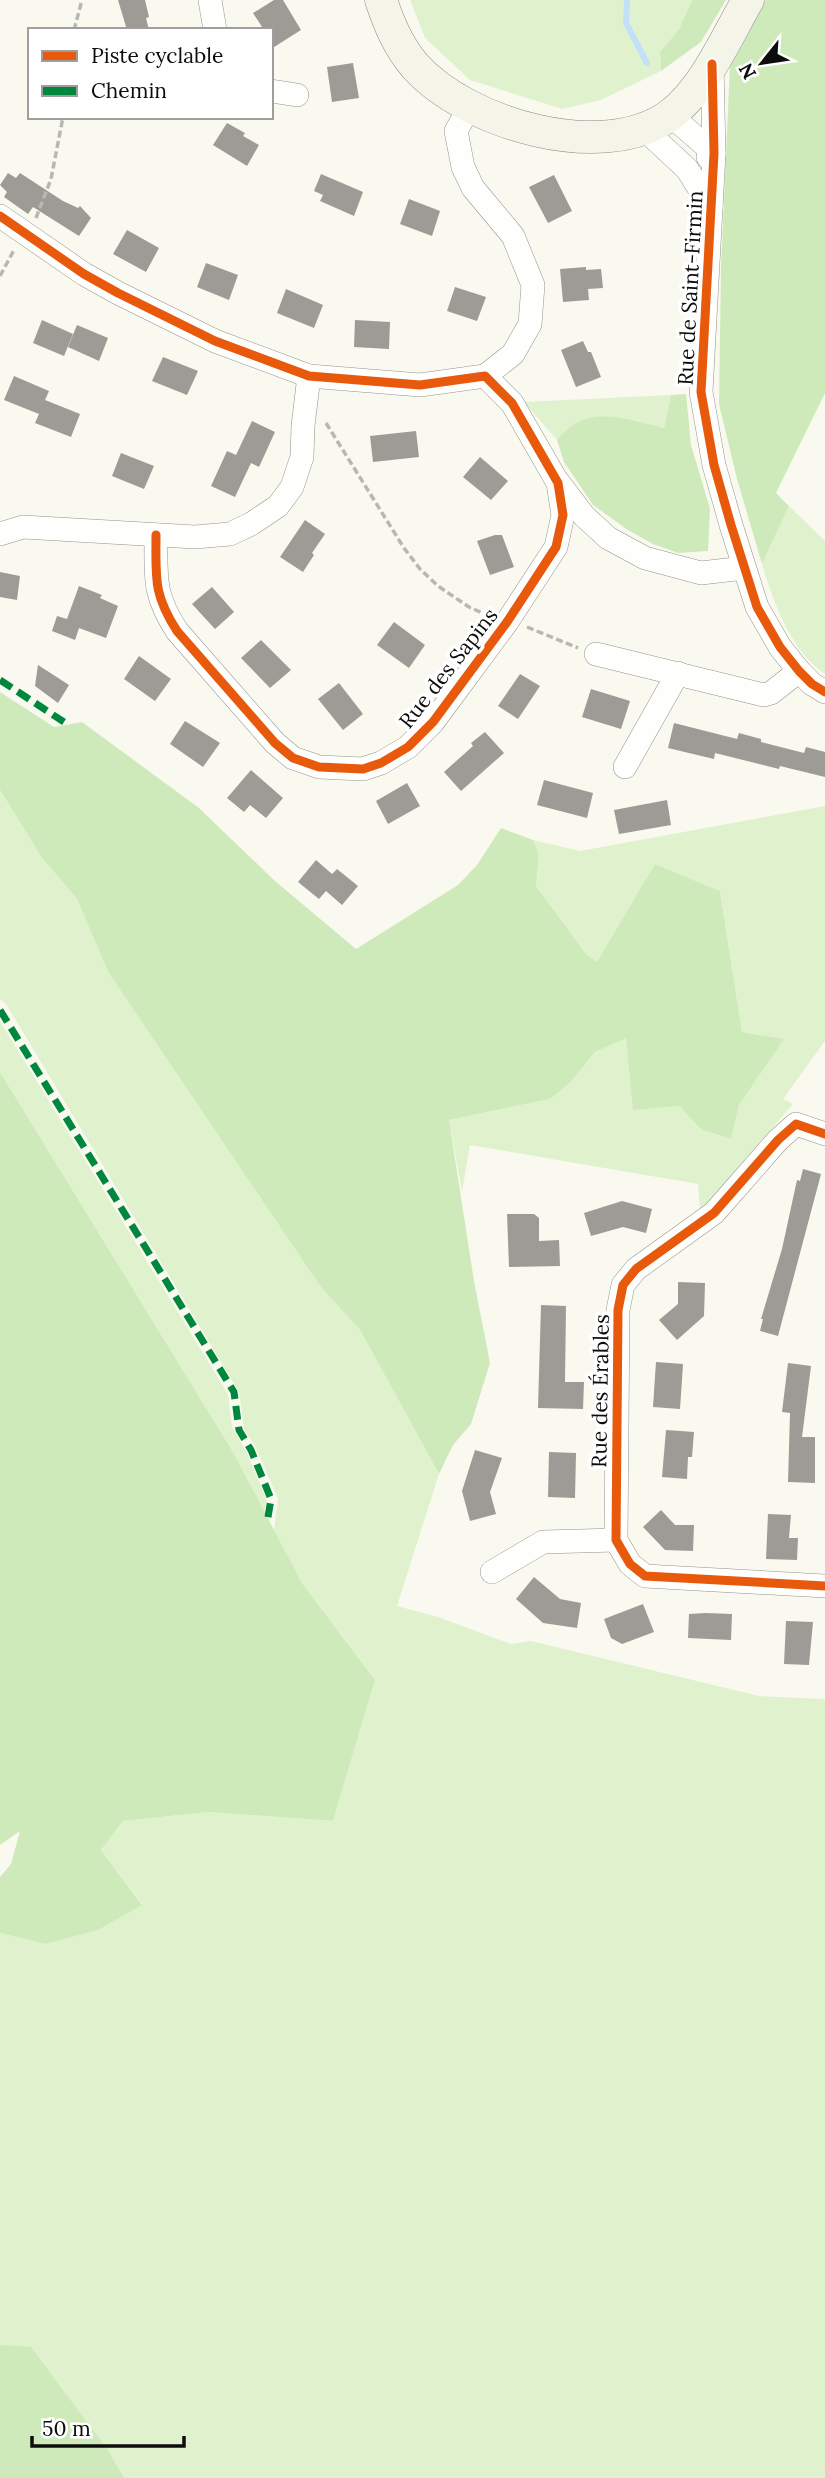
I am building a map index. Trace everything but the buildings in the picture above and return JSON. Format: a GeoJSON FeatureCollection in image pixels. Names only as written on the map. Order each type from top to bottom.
{"type":"FeatureCollection","features":[{"type":"Feature","properties":{"kind":"main road"},"geometry":{"type":"LineString","coordinates":[[381,0],[394,35],[417,68],[447,92],[470,106],[516,124],[575,137],[601,138],[657,122],[686,99],[712,64],[748,0]]}},
{"type":"Feature","properties":{"kind":"street"},"geometry":{"type":"LineString","coordinates":[[210,0],[215,28]]}},
{"type":"Feature","properties":{"kind":"street","name":"Rue de Saint-Firmin"},"geometry":{"type":"LineString","coordinates":[[712,64],[714,153],[701,393],[714,465],[757,607],[780,647],[799,671],[825,692]]}},
{"type":"Feature","properties":{"kind":"street"},"geometry":{"type":"LineString","coordinates":[[273,91],[296,95]]}},
{"type":"Feature","properties":{"kind":"street"},"geometry":{"type":"LineString","coordinates":[[0,216],[84,274],[153,312],[215,341],[309,376],[420,385],[485,376],[513,354],[530,324],[533,285],[513,236],[473,188],[463,167],[456,131],[470,106]]}},
{"type":"Feature","properties":{"kind":"street"},"geometry":{"type":"LineString","coordinates":[[657,122],[714,153]]}},
{"type":"Feature","properties":{"kind":"street","name":"Rue de Saint-Firmin"},"geometry":{"type":"LineString","coordinates":[[657,122],[711,207]]}},
{"type":"Feature","properties":{"kind":"street","name":"Rue de Saint-Firmin"},"geometry":{"type":"LineString","coordinates":[[687,169],[714,153]]}},
{"type":"Feature","properties":{"kind":"street"},"geometry":{"type":"LineString","coordinates":[[0,534],[23,527],[195,537],[230,534],[251,524],[278,506],[292,487],[302,457],[309,376]]}},
{"type":"Feature","properties":{"kind":"street","name":"Rue des Sapins"},"geometry":{"type":"LineString","coordinates":[[156,535],[156,589],[163,611],[177,631],[275,743],[293,758],[319,767],[363,769],[382,763],[408,747],[433,722],[508,620],[556,547],[563,515],[558,483],[512,403],[485,376]]}},
{"type":"Feature","properties":{"kind":"street"},"geometry":{"type":"LineString","coordinates":[[558,483],[584,516],[608,538],[645,558],[701,573],[744,568]]}},
{"type":"Feature","properties":{"kind":"street"},"geometry":{"type":"LineString","coordinates":[[596,654],[764,695],[771,693],[799,671]]}},
{"type":"Feature","properties":{"kind":"street"},"geometry":{"type":"LineString","coordinates":[[625,767],[678,673]]}},
{"type":"Feature","properties":{"kind":"street","name":"Rue des Érables"},"geometry":{"type":"LineString","coordinates":[[616,1539],[618,1310],[623,1285],[636,1269],[714,1213],[778,1140],[796,1124],[825,1134]]}},
{"type":"Feature","properties":{"kind":"street"},"geometry":{"type":"LineString","coordinates":[[492,1572],[543,1542],[616,1539],[629,1564],[645,1576],[825,1586]]}},
{"type":"Feature","properties":{"kind":"path"},"geometry":{"type":"LineString","coordinates":[[75,28],[82,0]]}},
{"type":"Feature","properties":{"kind":"path"},"geometry":{"type":"LineString","coordinates":[[0,276],[26,234],[51,179],[63,119]]}},
{"type":"Feature","properties":{"kind":"path"},"geometry":{"type":"LineString","coordinates":[[306,402],[316,408],[404,548],[438,586],[469,607],[596,654]]}},
{"type":"Feature","properties":{"kind":"green space"},"geometry":{"type":"Polygon","coordinates":[[[410,0],[692,0],[679,29],[660,52],[661,71],[601,100],[562,109],[470,80],[425,38],[410,0]]]}},
{"type":"Feature","properties":{"kind":"green space"},"geometry":{"type":"Polygon","coordinates":[[[692,0],[726,0],[701,42],[661,71],[660,52],[679,29],[692,0]]]}},
{"type":"Feature","properties":{"kind":"green space"},"geometry":{"type":"Polygon","coordinates":[[[766,0],[825,0],[825,393],[776,493],[789,506],[762,564],[719,404],[721,267],[730,65],[754,15],[766,0]]]}},
{"type":"Feature","properties":{"kind":"green space"},"geometry":{"type":"Polygon","coordinates":[[[686,394],[691,445],[710,509],[708,551],[678,553],[653,544],[628,530],[593,505],[564,462],[557,440],[573,425],[594,417],[629,419],[664,428],[671,395],[686,394]]]}},
{"type":"Feature","properties":{"kind":"green space"},"geometry":{"type":"Polygon","coordinates":[[[671,395],[664,428],[634,420],[573,425],[557,440],[524,402],[671,395]]]}},
{"type":"Feature","properties":{"kind":"green space"},"geometry":{"type":"Polygon","coordinates":[[[789,506],[825,541],[825,674],[802,653],[793,639],[778,609],[762,564],[789,506]]]}},
{"type":"Feature","properties":{"kind":"green space"},"geometry":{"type":"Polygon","coordinates":[[[0,692],[54,727],[82,722],[199,808],[275,881],[356,949],[458,885],[477,865],[501,828],[533,840],[539,854],[536,886],[587,955],[597,962],[655,864],[720,891],[742,1032],[784,1039],[739,1105],[731,1139],[702,1130],[679,1106],[633,1110],[626,1038],[595,1052],[570,1083],[550,1099],[449,1120],[474,1281],[490,1363],[471,1424],[453,1445],[439,1474],[360,1330],[320,1286],[108,972],[77,899],[42,858],[0,790],[0,692]]]}},
{"type":"Feature","properties":{"kind":"green space"},"geometry":{"type":"Polygon","coordinates":[[[0,790],[42,858],[77,899],[108,972],[320,1286],[360,1330],[439,1474],[397,1606],[438,1617],[511,1644],[531,1641],[759,1696],[825,1699],[825,2478],[0,2478],[0,1933],[45,1944],[142,1904],[101,1850],[123,1821],[209,1812],[333,1821],[375,1680],[302,1583],[274,1530],[278,1499],[255,1446],[244,1429],[239,1392],[6,1004],[0,999],[0,790]]]}},
{"type":"Feature","properties":{"kind":"green space"},"geometry":{"type":"Polygon","coordinates":[[[825,806],[825,1041],[783,1099],[793,1104],[700,1211],[698,1184],[470,1145],[462,1192],[449,1120],[550,1099],[570,1083],[595,1052],[626,1037],[679,1106],[702,1130],[731,1139],[739,1105],[783,1039],[742,1032],[720,891],[655,864],[598,963],[587,955],[536,886],[539,855],[533,840],[580,851],[825,806]]]}},
{"type":"Feature","properties":{"kind":"green space"},"geometry":{"type":"Polygon","coordinates":[[[0,1021],[228,1394],[232,1427],[246,1451],[267,1500],[264,1512],[233,1452],[0,1072],[0,1021]]]}},
{"type":"Feature","properties":{"kind":"green space"},"geometry":{"type":"Polygon","coordinates":[[[0,1072],[233,1452],[302,1583],[375,1680],[333,1821],[209,1812],[123,1821],[101,1850],[142,1905],[98,1930],[45,1944],[0,1933],[0,1877],[11,1864],[20,1831],[0,1845],[0,1072]]]}},
{"type":"Feature","properties":{"kind":"green space"},"geometry":{"type":"Polygon","coordinates":[[[0,2345],[31,2347],[107,2449],[124,2478],[0,2478],[0,2345]]]}},
{"type":"Feature","properties":{"kind":"waterway"},"geometry":{"type":"LineString","coordinates":[[627,0],[626,23],[647,63]]}},
{"type":"Feature","properties":{"kind":"marked path"},"geometry":{"type":"LineString","coordinates":[[0,680],[64,722]]}},
{"type":"Feature","properties":{"kind":"marked path"},"geometry":{"type":"LineString","coordinates":[[0,1010],[234,1392],[239,1430],[251,1450],[271,1499],[267,1523]]}},
{"type":"Feature","properties":{"kind":"cycle path"},"geometry":{"type":"LineString","coordinates":[[712,64],[714,153],[701,392],[714,465],[757,607],[780,647],[799,671],[825,692]]}},
{"type":"Feature","properties":{"kind":"cycle path"},"geometry":{"type":"LineString","coordinates":[[0,216],[84,274],[118,293],[215,341],[309,376],[420,385],[485,376],[512,403],[558,483],[563,515],[556,547],[507,622],[433,722],[408,747],[381,763],[363,769],[319,767],[293,758],[275,743],[177,631],[169,618],[158,585],[156,535]]}},
{"type":"Feature","properties":{"kind":"cycle path"},"geometry":{"type":"LineString","coordinates":[[825,1134],[796,1124],[778,1140],[714,1213],[636,1269],[623,1285],[618,1310],[616,1540],[630,1564],[645,1576],[825,1586]]}}]}
